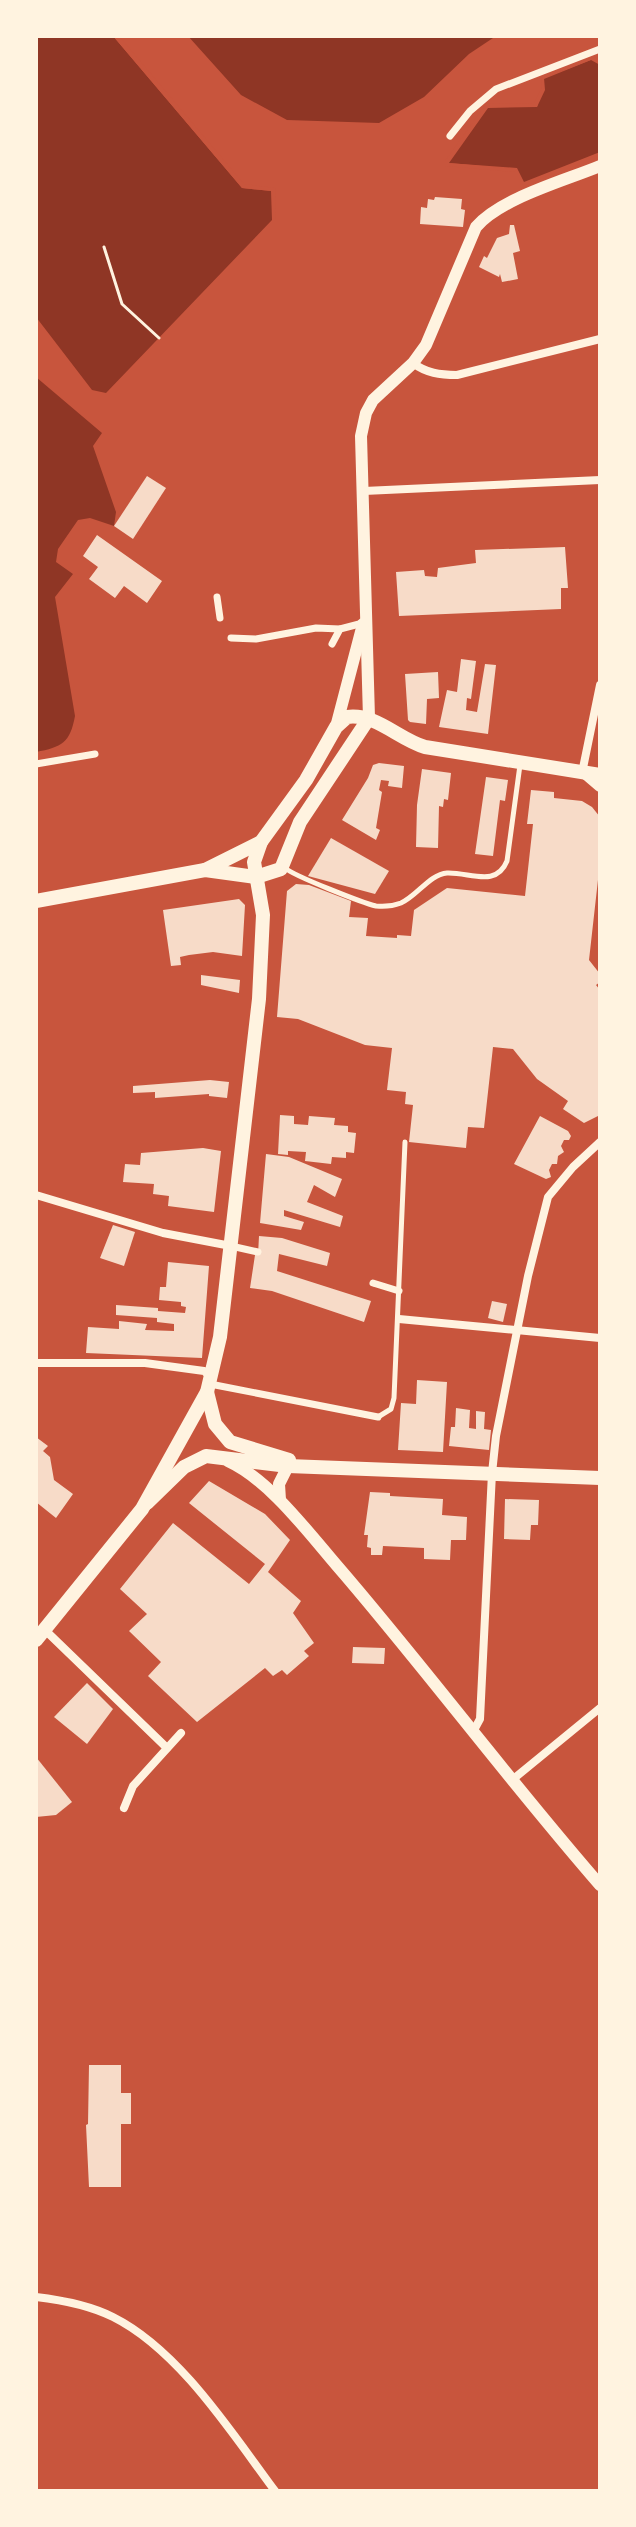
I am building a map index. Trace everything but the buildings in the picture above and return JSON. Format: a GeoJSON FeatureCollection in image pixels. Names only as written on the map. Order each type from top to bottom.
{"type":"FeatureCollection","features":[{"type":"Feature","properties":{"kind":"main road"},"geometry":{"type":"LineString","coordinates":[[142,1509],[210,1385],[220,1337],[262,961],[263,915],[254,862],[261,842],[306,780],[336,727],[347,717],[369,718],[417,744],[589,774]]}},
{"type":"Feature","properties":{"kind":"main road"},"geometry":{"type":"LineString","coordinates":[[205,870],[256,877],[283,867],[300,822],[369,718]]}},
{"type":"Feature","properties":{"kind":"main road"},"geometry":{"type":"LineString","coordinates":[[36,901],[205,870],[261,842]]}},
{"type":"Feature","properties":{"kind":"main road"},"geometry":{"type":"LineString","coordinates":[[210,1385],[215,1424],[230,1442],[309,1466]]}},
{"type":"Feature","properties":{"kind":"main road"},"geometry":{"type":"LineString","coordinates":[[40,1635],[142,1509],[194,1460],[214,1456],[288,1466],[600,1478]]}},
{"type":"Feature","properties":{"kind":"street"},"geometry":{"type":"LineString","coordinates":[[450,136],[470,111],[496,89],[600,49]]}},
{"type":"Feature","properties":{"kind":"street"},"geometry":{"type":"LineString","coordinates":[[369,718],[361,436],[366,413],[384,387],[413,363],[426,345],[476,227],[491,212],[600,166]]}},
{"type":"Feature","properties":{"kind":"street"},"geometry":{"type":"LineString","coordinates":[[413,363],[433,373],[457,375],[600,339]]}},
{"type":"Feature","properties":{"kind":"street"},"geometry":{"type":"LineString","coordinates":[[364,491],[600,480]]}},
{"type":"Feature","properties":{"kind":"street"},"geometry":{"type":"LineString","coordinates":[[217,597],[220,618]]}},
{"type":"Feature","properties":{"kind":"street"},"geometry":{"type":"LineString","coordinates":[[231,638],[256,639],[316,628],[340,629],[364,618]]}},
{"type":"Feature","properties":{"kind":"street"},"geometry":{"type":"LineString","coordinates":[[336,727],[364,618]]}},
{"type":"Feature","properties":{"kind":"street"},"geometry":{"type":"LineString","coordinates":[[332,644],[340,629]]}},
{"type":"Feature","properties":{"kind":"street"},"geometry":{"type":"LineString","coordinates":[[600,685],[589,774],[600,786]]}},
{"type":"Feature","properties":{"kind":"street"},"geometry":{"type":"LineString","coordinates":[[36,764],[95,754]]}},
{"type":"Feature","properties":{"kind":"street"},"geometry":{"type":"LineString","coordinates":[[474,1730],[480,1719],[492,1473],[496,1436],[517,1331],[548,1197],[573,1167],[600,1142]]}},
{"type":"Feature","properties":{"kind":"street"},"geometry":{"type":"LineString","coordinates":[[36,1195],[163,1233],[258,1252]]}},
{"type":"Feature","properties":{"kind":"street"},"geometry":{"type":"LineString","coordinates":[[373,1283],[399,1291]]}},
{"type":"Feature","properties":{"kind":"street"},"geometry":{"type":"LineString","coordinates":[[399,1319],[600,1338]]}},
{"type":"Feature","properties":{"kind":"street"},"geometry":{"type":"LineString","coordinates":[[36,1363],[145,1363],[204,1371],[210,1385],[378,1417]]}},
{"type":"Feature","properties":{"kind":"street"},"geometry":{"type":"LineString","coordinates":[[214,1456],[240,1466],[280,1500],[387,1623],[600,1885]]}},
{"type":"Feature","properties":{"kind":"street"},"geometry":{"type":"LineString","coordinates":[[280,1500],[279,1484],[288,1466]]}},
{"type":"Feature","properties":{"kind":"street"},"geometry":{"type":"LineString","coordinates":[[40,1635],[167,1748]]}},
{"type":"Feature","properties":{"kind":"street"},"geometry":{"type":"LineString","coordinates":[[512,1780],[600,1708]]}},
{"type":"Feature","properties":{"kind":"street"},"geometry":{"type":"LineString","coordinates":[[124,1808],[133,1786],[181,1733]]}},
{"type":"Feature","properties":{"kind":"street"},"geometry":{"type":"LineString","coordinates":[[36,2297],[81,2305],[114,2317],[149,2342],[185,2376],[275,2491]]}},
{"type":"Feature","properties":{"kind":"lane"},"geometry":{"type":"LineString","coordinates":[[283,867],[377,906],[399,903],[445,873],[486,878],[496,875],[504,869],[507,861],[520,764]]}},
{"type":"Feature","properties":{"kind":"lane"},"geometry":{"type":"LineString","coordinates":[[378,1417],[391,1409],[394,1398],[405,1142]]}},
{"type":"Feature","properties":{"kind":"path"},"geometry":{"type":"LineString","coordinates":[[104,247],[122,304],[159,338]]}},
{"type":"Feature","properties":{"kind":"shaded area"},"geometry":{"type":"Polygon","coordinates":[[[36,36],[113,36],[242,188],[272,191],[272,220],[106,393],[92,390],[36,317],[36,36]]]}},
{"type":"Feature","properties":{"kind":"shaded area"},"geometry":{"type":"Polygon","coordinates":[[[188,36],[496,36],[469,54],[424,97],[379,123],[287,120],[241,95],[188,36]]]}},
{"type":"Feature","properties":{"kind":"shaded area"},"geometry":{"type":"Polygon","coordinates":[[[591,60],[600,65],[600,152],[524,182],[517,168],[448,163],[488,107],[537,107],[544,79],[591,60]]]}},
{"type":"Feature","properties":{"kind":"shaded area"},"geometry":{"type":"Polygon","coordinates":[[[36,377],[102,433],[93,446],[116,512],[114,526],[90,518],[78,520],[58,549],[56,562],[73,574],[55,597],[75,716],[63,742],[36,752],[36,377]]]}},
{"type":"Feature","properties":{"kind":"pier"},"geometry":{"type":"Polygon","coordinates":[[[113,36],[119,36],[244,184],[275,188],[276,220],[272,220],[271,191],[242,188],[113,36]]]}},
{"type":"Feature","properties":{"kind":"pier"},"geometry":{"type":"Polygon","coordinates":[[[590,56],[596,58],[544,78],[545,90],[537,107],[488,108],[449,163],[517,169],[514,172],[445,166],[445,161],[486,104],[534,103],[541,89],[542,75],[590,56]]]}}]}
